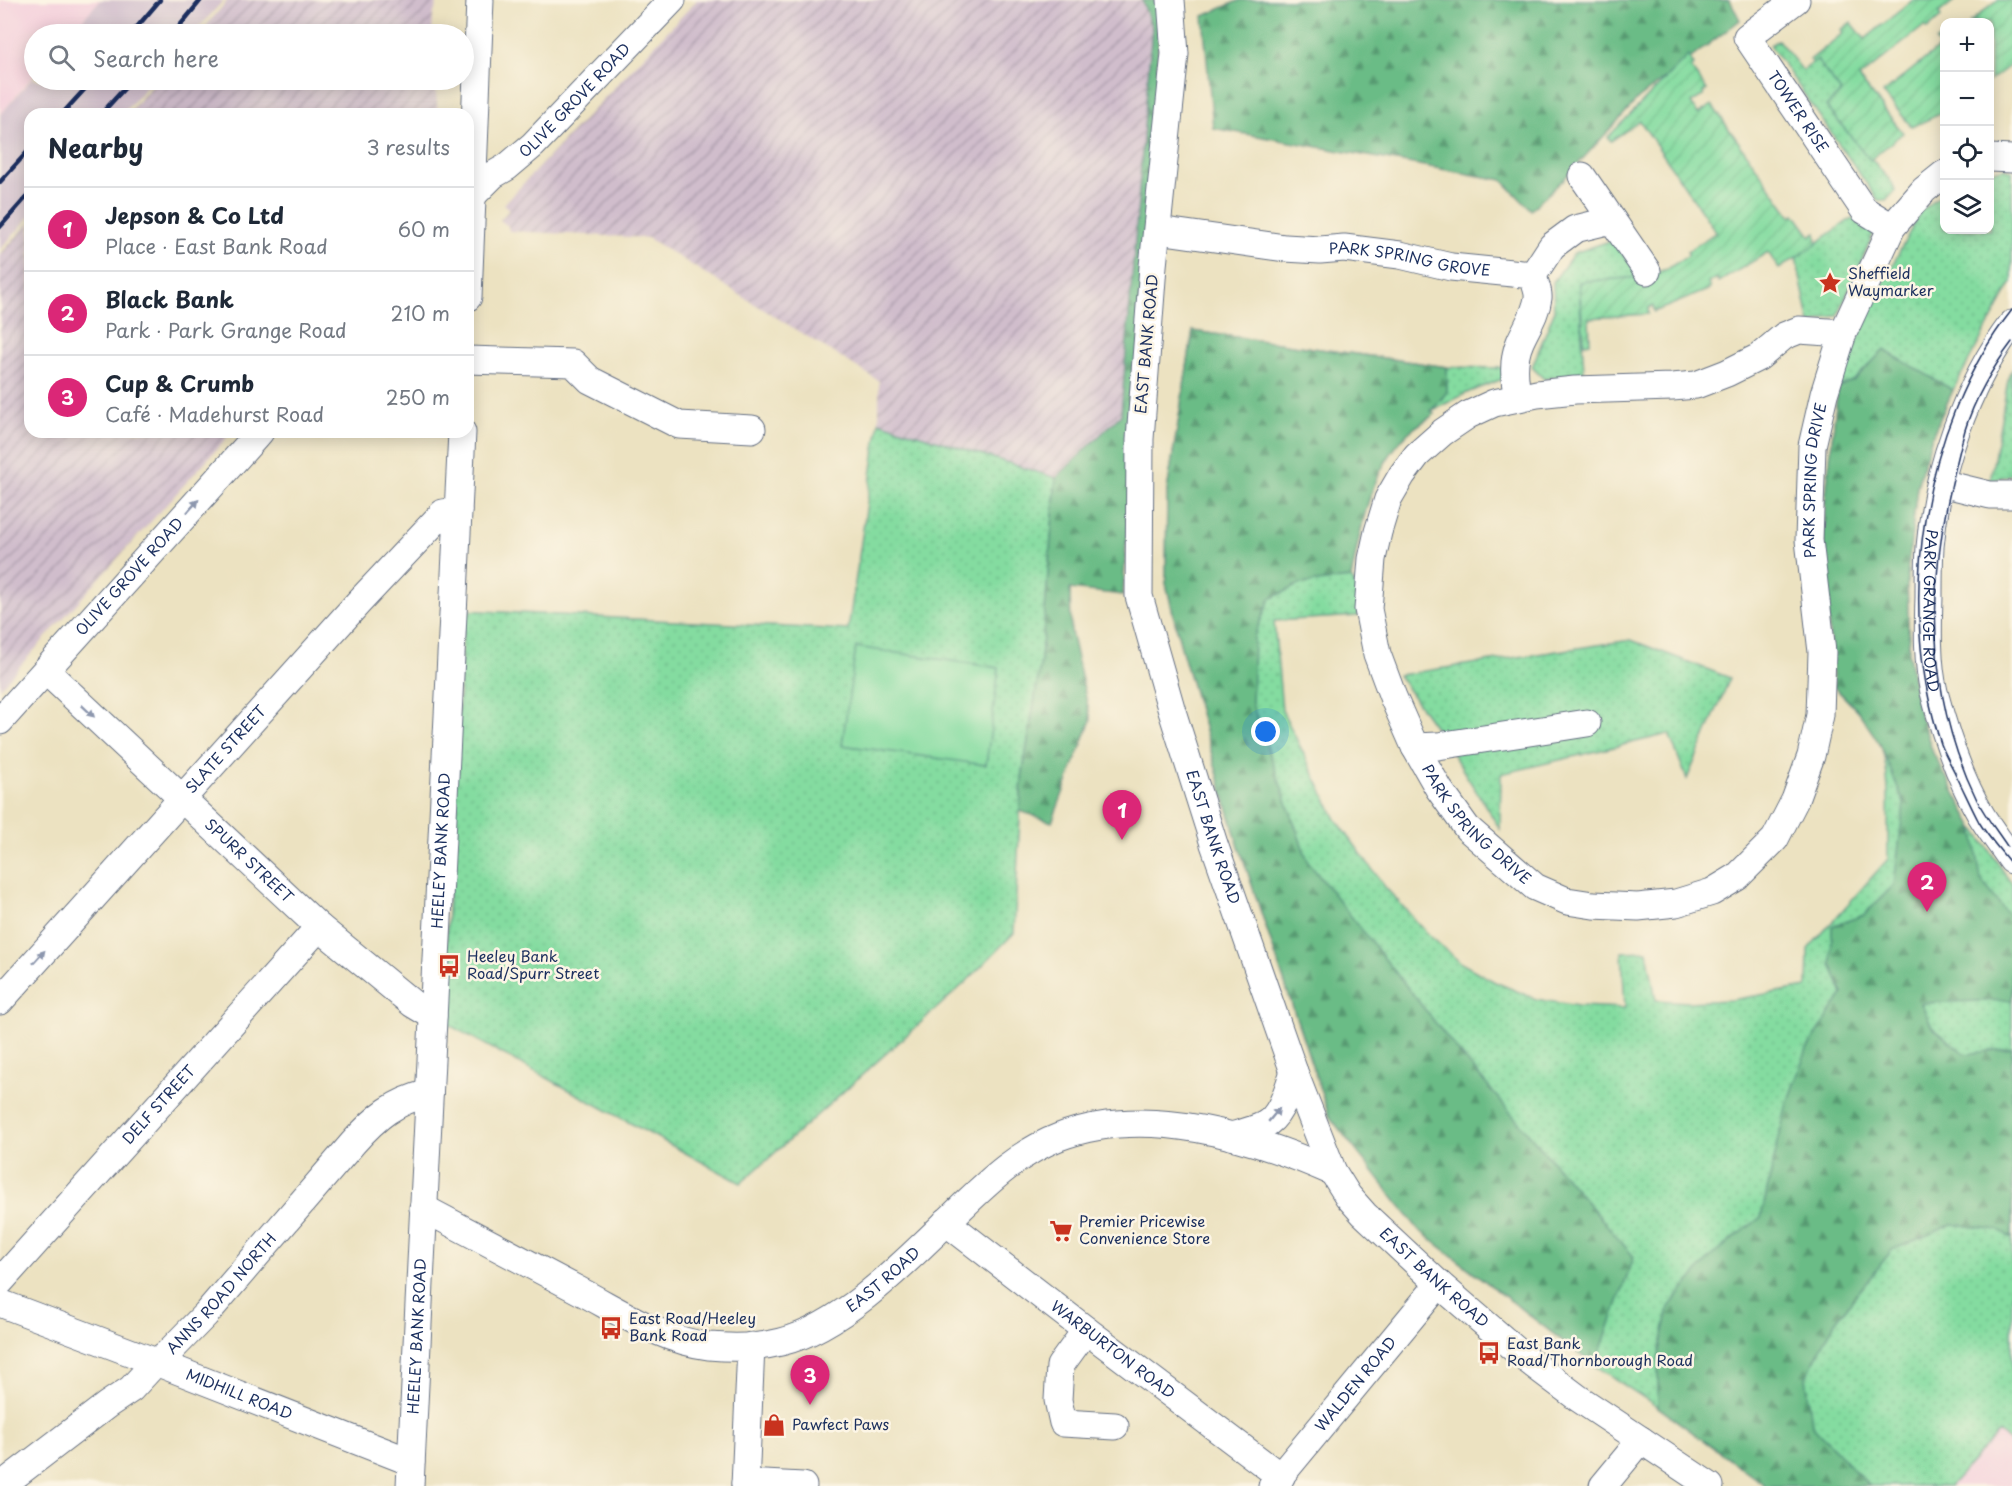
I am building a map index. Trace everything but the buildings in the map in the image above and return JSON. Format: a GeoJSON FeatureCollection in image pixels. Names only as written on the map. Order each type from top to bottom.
{"type":"FeatureCollection","features":[{"type":"Feature","properties":{"kind":"street"},"geometry":{"type":"LineString","coordinates":[[474,132],[480,0]]}},
{"type":"Feature","properties":{"kind":"street","name":"EAST BANK ROAD"},"geometry":{"type":"LineString","coordinates":[[1171,0],[1175,54],[1153,266],[1140,439],[1139,596],[1214,844],[1294,1072],[1333,1172],[1348,1196],[1364,1214],[1439,1284],[1525,1358],[1710,1486]]}},
{"type":"Feature","properties":{"kind":"street","name":"TOWER RISE"},"geometry":{"type":"LineString","coordinates":[[1796,0],[1748,37],[1864,210],[1892,227]]}},
{"type":"Feature","properties":{"kind":"street","name":"OLIVE GROVE ROAD"},"geometry":{"type":"LineString","coordinates":[[474,195],[493,175],[507,167],[533,145],[657,5]]}},
{"type":"Feature","properties":{"kind":"street"},"geometry":{"type":"LineString","coordinates":[[1994,158],[2012,159]]}},
{"type":"Feature","properties":{"kind":"street"},"geometry":{"type":"LineString","coordinates":[[1582,176],[1647,271]]}},
{"type":"Feature","properties":{"kind":"street","name":"PARK SPRING DRIVE"},"geometry":{"type":"LineString","coordinates":[[1843,333],[1800,330],[1784,336],[1759,357],[1696,385],[1575,390],[1537,394],[1494,403],[1443,432],[1417,455],[1388,499],[1372,559],[1368,609],[1377,654],[1415,747],[1438,789],[1467,828],[1535,887],[1567,901],[1617,907],[1676,903],[1712,892],[1737,877],[1775,839],[1795,800],[1811,756],[1820,715],[1822,652],[1809,540],[1812,446],[1824,394],[1843,333],[1892,227],[1924,190],[1940,177]]}},
{"type":"Feature","properties":{"kind":"street"},"geometry":{"type":"LineString","coordinates":[[1518,398],[1514,383],[1515,364],[1519,345],[1539,297],[1533,275],[1552,246],[1575,229],[1612,220]]}},
{"type":"Feature","properties":{"kind":"street","name":"PARK SPRING GROVE"},"geometry":{"type":"LineString","coordinates":[[1158,230],[1285,248],[1320,250],[1344,248],[1400,255],[1451,267],[1533,275]]}},
{"type":"Feature","properties":{"kind":"street","name":"PARK GRANGE ROAD"},"geometry":{"type":"LineString","coordinates":[[2012,324],[1998,342],[1968,400],[1953,437],[1941,483],[1930,546],[1928,628],[1934,690],[1956,761],[1981,814],[2012,860]]}},
{"type":"Feature","properties":{"kind":"street"},"geometry":{"type":"LineString","coordinates":[[474,360],[573,363],[590,380],[679,425],[752,429]]}},
{"type":"Feature","properties":{"kind":"street","name":"OLIVE GROVE ROAD"},"geometry":{"type":"LineString","coordinates":[[0,721],[255,438]]}},
{"type":"Feature","properties":{"kind":"street","name":"HEELEY BANK ROAD"},"geometry":{"type":"LineString","coordinates":[[410,1474],[462,438]]}},
{"type":"Feature","properties":{"kind":"street"},"geometry":{"type":"LineString","coordinates":[[1941,483],[1990,495],[2012,495]]}},
{"type":"Feature","properties":{"kind":"street","name":"SLATE STREET"},"geometry":{"type":"LineString","coordinates":[[0,1001],[358,603],[443,513],[458,511]]}},
{"type":"Feature","properties":{"kind":"street","name":"SPURR STREET"},"geometry":{"type":"LineString","coordinates":[[46,671],[319,927],[413,1004],[434,1016]]}},
{"type":"Feature","properties":{"kind":"street"},"geometry":{"type":"LineString","coordinates":[[1415,747],[1438,746],[1587,723]]}},
{"type":"Feature","properties":{"kind":"street","name":"DELF STREET"},"geometry":{"type":"LineString","coordinates":[[0,1282],[319,927]]}},
{"type":"Feature","properties":{"kind":"street"},"geometry":{"type":"LineString","coordinates":[[1232,1136],[1264,1125],[1274,1118],[1294,1072]]}},
{"type":"Feature","properties":{"kind":"street","name":"ANNS ROAD NORTH"},"geometry":{"type":"LineString","coordinates":[[1,1486],[131,1389],[206,1314],[366,1129],[395,1105],[429,1093]]}},
{"type":"Feature","properties":{"kind":"street","name":"EAST ROAD"},"geometry":{"type":"LineString","coordinates":[[423,1208],[662,1334],[705,1346],[750,1346],[791,1339],[810,1332],[839,1315],[861,1299],[986,1184],[1010,1165],[1047,1143],[1072,1133],[1099,1127],[1138,1123],[1179,1127],[1272,1146],[1333,1172]]}},
{"type":"Feature","properties":{"kind":"street","name":"WARBURTON ROAD"},"geometry":{"type":"LineString","coordinates":[[946,1222],[1276,1481]]}},
{"type":"Feature","properties":{"kind":"street","name":"WALDEN ROAD"},"geometry":{"type":"LineString","coordinates":[[1276,1481],[1439,1284]]}},
{"type":"Feature","properties":{"kind":"street","name":"MIDHILL ROAD"},"geometry":{"type":"LineString","coordinates":[[0,1304],[156,1362],[410,1474]]}},
{"type":"Feature","properties":{"kind":"street"},"geometry":{"type":"LineString","coordinates":[[1086,1330],[1060,1366],[1058,1400],[1063,1423],[1115,1426]]}},
{"type":"Feature","properties":{"kind":"street"},"geometry":{"type":"LineString","coordinates":[[750,1346],[745,1484],[803,1486]]}},
{"type":"Feature","properties":{"kind":"street"},"geometry":{"type":"LineString","coordinates":[[1603,1486],[1641,1440]]}},
{"type":"Feature","properties":{"kind":"shaded area"},"geometry":{"type":"Polygon","coordinates":[[[0,0],[100,0],[79,24],[24,24],[24,87],[0,115],[0,0]]]}},
{"type":"Feature","properties":{"kind":"shaded area"},"geometry":{"type":"Polygon","coordinates":[[[100,0],[224,0],[202,24],[79,24],[100,0]]]}},
{"type":"Feature","properties":{"kind":"shaded area"},"geometry":{"type":"Polygon","coordinates":[[[228,0],[438,0],[433,24],[208,24],[228,0]]]}},
{"type":"Feature","properties":{"kind":"shaded area"},"geometry":{"type":"Polygon","coordinates":[[[697,0],[1142,0],[1152,27],[1146,183],[1121,415],[1056,478],[879,422],[879,381],[648,238],[509,231],[508,226],[500,220],[509,210],[504,204],[697,0]]]}},
{"type":"Feature","properties":{"kind":"shaded area"},"geometry":{"type":"Polygon","coordinates":[[[24,87],[24,90],[144,90],[127,108],[24,108],[24,223],[0,250],[0,115],[24,87]]]}},
{"type":"Feature","properties":{"kind":"shaded area"},"geometry":{"type":"Polygon","coordinates":[[[149,90],[436,90],[437,108],[132,108],[149,90]]]}},
{"type":"Feature","properties":{"kind":"shaded area"},"geometry":{"type":"Polygon","coordinates":[[[24,229],[24,438],[227,438],[0,688],[0,255],[24,229]]]}},
{"type":"Feature","properties":{"kind":"shaded area"},"geometry":{"type":"Polygon","coordinates":[[[1999,1432],[2012,1444],[2012,1486],[1950,1486],[1999,1432]]]}},
{"type":"Feature","properties":{"kind":"green space"},"geometry":{"type":"Polygon","coordinates":[[[1142,0],[1155,0],[1159,15],[1156,111],[1123,595],[1070,589],[1071,632],[1091,720],[1052,822],[1020,811],[1022,778],[1041,660],[1056,478],[1121,415],[1152,28],[1142,0]]]}},
{"type":"Feature","properties":{"kind":"green space"},"geometry":{"type":"Polygon","coordinates":[[[1240,0],[1730,0],[1740,20],[1638,99],[1565,178],[1531,210],[1502,180],[1213,128],[1203,16],[1240,0]]]}},
{"type":"Feature","properties":{"kind":"green space"},"geometry":{"type":"Polygon","coordinates":[[[1913,0],[1955,0],[1939,13],[1941,17],[1927,29],[1924,26],[1859,78],[1903,133],[1870,160],[1826,106],[1841,92],[1817,60],[1812,63],[1810,60],[1843,33],[1841,30],[1851,22],[1865,39],[1913,0]]]}},
{"type":"Feature","properties":{"kind":"green space"},"geometry":{"type":"Polygon","coordinates":[[[1998,0],[2012,0],[2012,64],[1994,78],[1994,18],[1975,18],[1998,0]]]}},
{"type":"Feature","properties":{"kind":"green space"},"geometry":{"type":"Polygon","coordinates":[[[1778,40],[1803,71],[1816,59],[1841,92],[1826,106],[1892,183],[1895,191],[1886,201],[1878,200],[1770,45],[1778,40]]]}},
{"type":"Feature","properties":{"kind":"green space"},"geometry":{"type":"Polygon","coordinates":[[[1940,47],[1940,114],[1912,127],[1883,93],[1940,47]]]}},
{"type":"Feature","properties":{"kind":"green space"},"geometry":{"type":"Polygon","coordinates":[[[1688,56],[1694,65],[1691,68],[1707,90],[1703,92],[1704,95],[1691,103],[1698,114],[1712,105],[1791,216],[1795,214],[1811,236],[1816,233],[1817,244],[1779,269],[1768,252],[1719,282],[1717,278],[1708,283],[1710,289],[1654,312],[1653,306],[1648,308],[1648,314],[1589,318],[1590,343],[1584,344],[1579,282],[1640,277],[1667,269],[1689,255],[1687,252],[1716,232],[1640,121],[1611,141],[1608,137],[1688,56]]]}},
{"type":"Feature","properties":{"kind":"green space"},"geometry":{"type":"Polygon","coordinates":[[[2005,168],[2012,171],[2012,282],[1953,390],[1932,436],[1917,486],[1907,577],[1909,654],[1917,705],[1933,753],[1973,826],[2012,884],[2012,1444],[1999,1432],[1950,1486],[1766,1486],[1658,1407],[1595,1366],[1419,1230],[1329,1116],[1235,834],[1181,647],[1166,583],[1167,491],[1193,331],[1447,367],[1504,368],[1503,379],[1469,392],[1431,411],[1435,414],[1408,433],[1384,465],[1375,482],[1363,520],[1351,578],[1360,592],[1358,616],[1274,621],[1282,710],[1336,819],[1385,887],[1430,936],[1461,963],[1495,982],[1536,999],[1578,1006],[1625,1008],[1622,952],[1647,951],[1656,1000],[1687,1002],[1731,1000],[1807,987],[1808,949],[1888,859],[1888,787],[1881,746],[1867,722],[1834,687],[1825,504],[1838,387],[1874,301],[1920,212],[1940,196],[1940,234],[1994,234],[1994,171],[2005,168]]]}},
{"type":"Feature","properties":{"kind":"green space"},"geometry":{"type":"Polygon","coordinates":[[[1852,218],[1874,232],[1838,315],[1810,324],[1796,258],[1852,218]]]}},
{"type":"Feature","properties":{"kind":"green space"},"geometry":{"type":"Polygon","coordinates":[[[1613,240],[1640,277],[1579,283],[1584,372],[1544,379],[1532,367],[1554,312],[1553,282],[1574,253],[1613,240]]]}},
{"type":"Feature","properties":{"kind":"green space"},"geometry":{"type":"Polygon","coordinates":[[[1193,331],[1447,367],[1447,392],[1431,411],[1435,414],[1408,433],[1395,448],[1375,482],[1363,520],[1351,578],[1300,584],[1270,599],[1254,636],[1252,704],[1308,862],[1457,1050],[1634,1257],[1595,1366],[1419,1230],[1329,1116],[1235,834],[1181,647],[1166,583],[1167,491],[1193,331]]]}},
{"type":"Feature","properties":{"kind":"green space"},"geometry":{"type":"Polygon","coordinates":[[[1884,350],[1953,390],[1932,436],[1917,486],[1907,577],[1909,654],[1917,705],[1933,753],[1973,826],[1981,880],[2012,920],[2012,1000],[1921,1003],[1932,1027],[1965,1054],[2012,1048],[2012,1238],[1997,1230],[1953,1224],[1892,1250],[1835,1322],[1806,1377],[1812,1425],[1869,1486],[1766,1486],[1658,1407],[1658,1360],[1669,1307],[1710,1257],[1761,1217],[1787,1103],[1807,1049],[1843,994],[1831,964],[1832,926],[1864,915],[1894,885],[1904,803],[1880,744],[1856,708],[1834,687],[1823,563],[1825,504],[1838,387],[1854,380],[1884,350]]]}},
{"type":"Feature","properties":{"kind":"green space"},"geometry":{"type":"Polygon","coordinates":[[[2012,370],[2012,474],[1990,481],[2009,374],[2012,370]]]}},
{"type":"Feature","properties":{"kind":"green space"},"geometry":{"type":"Polygon","coordinates":[[[879,422],[1056,478],[1041,660],[1022,778],[1014,933],[966,982],[741,1183],[442,1021],[464,610],[848,630],[879,422]]]}},
{"type":"Feature","properties":{"kind":"green space"},"geometry":{"type":"Polygon","coordinates":[[[1631,640],[1730,678],[1687,779],[1669,734],[1501,774],[1500,829],[1442,737],[1398,675],[1631,640]]]}},
{"type":"Feature","properties":{"kind":"green space"},"geometry":{"type":"Polygon","coordinates":[[[856,647],[999,668],[986,765],[842,745],[856,647]]]}},
{"type":"Feature","properties":{"kind":"tram line"},"geometry":{"type":"LineString","coordinates":[[2012,310],[1981,356],[1956,407],[1937,462],[1925,518],[1919,576],[1920,634],[1927,690],[1941,744],[1979,822],[2012,865]]}},
{"type":"Feature","properties":{"kind":"tram line"},"geometry":{"type":"LineString","coordinates":[[2007,846],[1977,800],[1948,723],[1940,683],[1935,604],[1944,523],[1965,430],[1973,407],[1985,384],[2012,342]]}},
{"type":"Feature","properties":{"kind":"railway"},"geometry":{"type":"LineString","coordinates":[[140,24],[160,0]]}},
{"type":"Feature","properties":{"kind":"railway"},"geometry":{"type":"LineString","coordinates":[[181,24],[201,0]]}},
{"type":"Feature","properties":{"kind":"railway"},"geometry":{"type":"LineString","coordinates":[[67,108],[84,90]]}},
{"type":"Feature","properties":{"kind":"railway"},"geometry":{"type":"LineString","coordinates":[[106,108],[123,90]]}},
{"type":"Feature","properties":{"kind":"railway"},"geometry":{"type":"LineString","coordinates":[[0,182],[24,156]]}},
{"type":"Feature","properties":{"kind":"railway"},"geometry":{"type":"LineString","coordinates":[[0,227],[24,200]]}},
{"type":"Feature","properties":{"kind":"place","name":"Sheffield Waymarker"},"geometry":{"type":"Point","coordinates":[1830,283]}},
{"type":"Feature","properties":{"kind":"place","name":"Jepson & Co Ltd"},"geometry":{"type":"Point","coordinates":[1122,840]}},
{"type":"Feature","properties":{"kind":"place","name":"Black Bank"},"geometry":{"type":"Point","coordinates":[1927,912]}},
{"type":"Feature","properties":{"kind":"place","name":"Heeley Bank Road/Spurr Street"},"geometry":{"type":"Point","coordinates":[449,966]}},
{"type":"Feature","properties":{"kind":"place","name":"Premier Pricewise Convenience Store"},"geometry":{"type":"Point","coordinates":[1061,1231]}},
{"type":"Feature","properties":{"kind":"place","name":"East Road/Heeley Bank Road"},"geometry":{"type":"Point","coordinates":[611,1328]}},
{"type":"Feature","properties":{"kind":"place","name":"East Bank Road/Thornborough Road"},"geometry":{"type":"Point","coordinates":[1489,1353]}},
{"type":"Feature","properties":{"kind":"place","name":"Cup & Crumb"},"geometry":{"type":"Point","coordinates":[810,1405]}},
{"type":"Feature","properties":{"kind":"place","name":"Pawfect Paws"},"geometry":{"type":"Point","coordinates":[774,1425]}}]}
